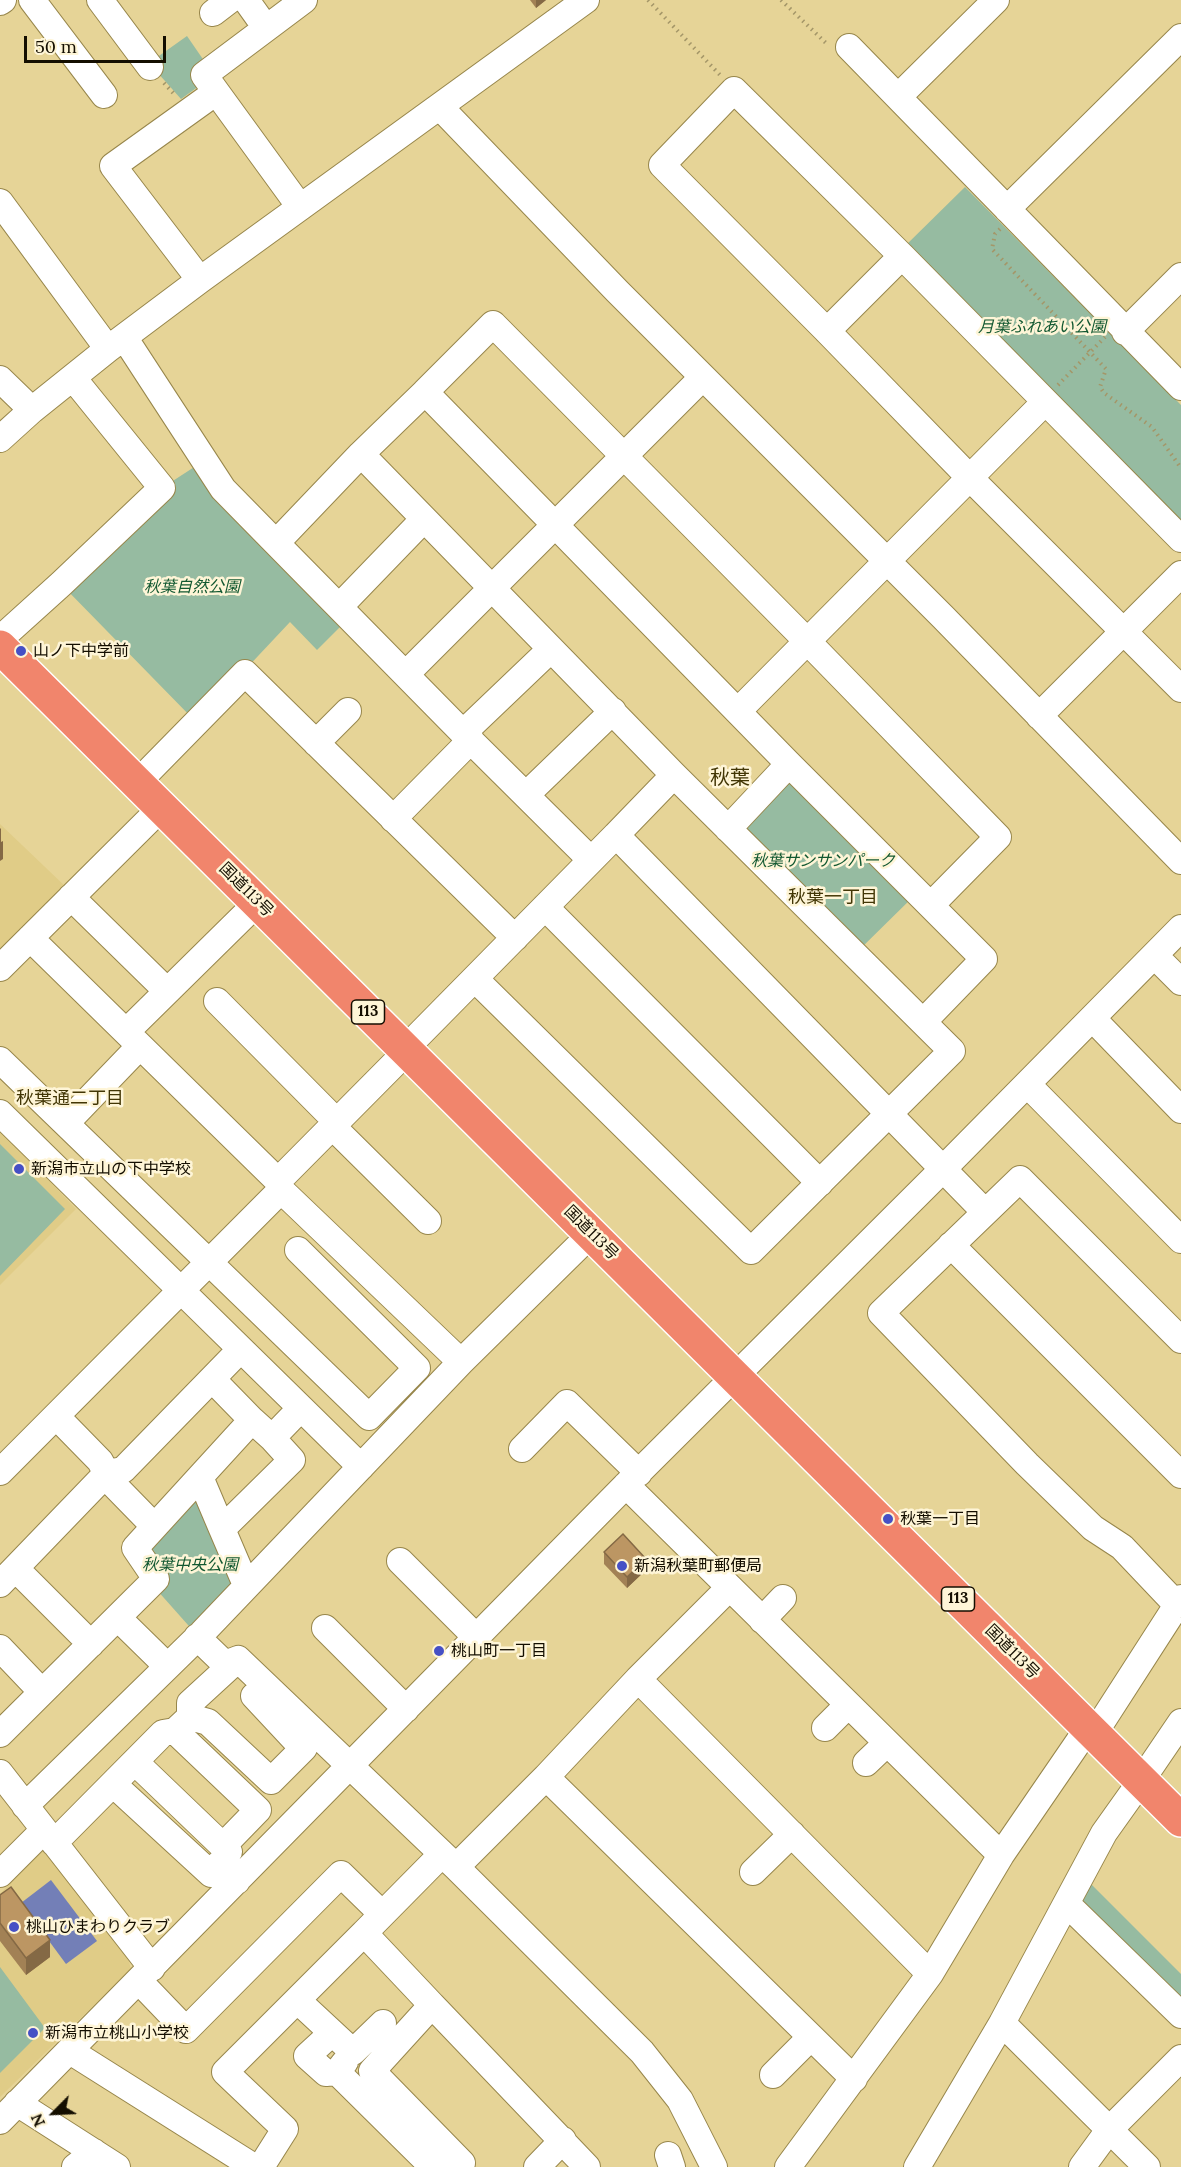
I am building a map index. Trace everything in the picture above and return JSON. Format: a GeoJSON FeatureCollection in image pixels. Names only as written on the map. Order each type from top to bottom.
{"type":"FeatureCollection","features":[{"type":"Feature","properties":{"kind":"highway","name":"国道113号"},"geometry":{"type":"LineString","coordinates":[[0,647],[1181,1820]]}},
{"type":"Feature","properties":{"kind":"street"},"geometry":{"type":"LineString","coordinates":[[32,0],[105,95]]}},
{"type":"Feature","properties":{"kind":"street"},"geometry":{"type":"LineString","coordinates":[[100,0],[150,67]]}},
{"type":"Feature","properties":{"kind":"street"},"geometry":{"type":"LineString","coordinates":[[246,0],[266,28]]}},
{"type":"Feature","properties":{"kind":"street"},"geometry":{"type":"LineString","coordinates":[[300,207],[204,75],[304,0]]}},
{"type":"Feature","properties":{"kind":"street"},"geometry":{"type":"LineString","coordinates":[[0,439],[32,410],[116,343],[200,280],[586,0]]}},
{"type":"Feature","properties":{"kind":"street"},"geometry":{"type":"LineString","coordinates":[[898,97],[996,0]]}},
{"type":"Feature","properties":{"kind":"street"},"geometry":{"type":"LineString","coordinates":[[1010,213],[1181,38]]}},
{"type":"Feature","properties":{"kind":"street"},"geometry":{"type":"LineString","coordinates":[[849,47],[1181,387]]}},
{"type":"Feature","properties":{"kind":"street"},"geometry":{"type":"LineString","coordinates":[[1181,540],[902,256],[734,90],[662,165],[1181,689]]}},
{"type":"Feature","properties":{"kind":"street"},"geometry":{"type":"LineString","coordinates":[[197,106],[113,166],[200,280]]}},
{"type":"Feature","properties":{"kind":"street"},"geometry":{"type":"LineString","coordinates":[[440,107],[1181,861]]}},
{"type":"Feature","properties":{"kind":"street"},"geometry":{"type":"LineString","coordinates":[[0,202],[116,343],[223,489],[591,860]]}},
{"type":"Feature","properties":{"kind":"street"},"geometry":{"type":"LineString","coordinates":[[827,331],[902,256]]}},
{"type":"Feature","properties":{"kind":"street"},"geometry":{"type":"LineString","coordinates":[[1121,328],[1181,276]]}},
{"type":"Feature","properties":{"kind":"street"},"geometry":{"type":"LineString","coordinates":[[276,543],[361,454],[493,324],[998,837],[931,905]]}},
{"type":"Feature","properties":{"kind":"street"},"geometry":{"type":"LineString","coordinates":[[406,674],[703,377]]}},
{"type":"Feature","properties":{"kind":"street"},"geometry":{"type":"LineString","coordinates":[[0,639],[162,488],[73,378]]}},
{"type":"Feature","properties":{"kind":"street"},"geometry":{"type":"LineString","coordinates":[[0,379],[32,410]]}},
{"type":"Feature","properties":{"kind":"street"},"geometry":{"type":"LineString","coordinates":[[425,392],[789,764],[984,959],[923,1022]]}},
{"type":"Feature","properties":{"kind":"street"},"geometry":{"type":"LineString","coordinates":[[738,711],[1044,401]]}},
{"type":"Feature","properties":{"kind":"street"},"geometry":{"type":"LineString","coordinates":[[361,454],[674,775],[952,1051],[751,1251],[475,979]]}},
{"type":"Feature","properties":{"kind":"street"},"geometry":{"type":"LineString","coordinates":[[340,606],[424,519]]}},
{"type":"Feature","properties":{"kind":"street"},"geometry":{"type":"LineString","coordinates":[[1039,716],[1181,573]]}},
{"type":"Feature","properties":{"kind":"street"},"geometry":{"type":"LineString","coordinates":[[393,819],[467,736],[551,649]]}},
{"type":"Feature","properties":{"kind":"street"},"geometry":{"type":"LineString","coordinates":[[138,782],[245,673],[515,938]]}},
{"type":"Feature","properties":{"kind":"street"},"geometry":{"type":"LineString","coordinates":[[316,743],[348,711]]}},
{"type":"Feature","properties":{"kind":"street"},"geometry":{"type":"LineString","coordinates":[[526,795],[613,711]]}},
{"type":"Feature","properties":{"kind":"street"},"geometry":{"type":"LineString","coordinates":[[728,829],[789,764]]}},
{"type":"Feature","properties":{"kind":"street"},"geometry":{"type":"LineString","coordinates":[[0,1472],[209,1263],[334,1124],[674,775]]}},
{"type":"Feature","properties":{"kind":"street"},"geometry":{"type":"LineString","coordinates":[[0,968],[162,807]]}},
{"type":"Feature","properties":{"kind":"street"},"geometry":{"type":"LineString","coordinates":[[616,835],[985,1212]]}},
{"type":"Feature","properties":{"kind":"street"},"geometry":{"type":"LineString","coordinates":[[71,897],[167,991]]}},
{"type":"Feature","properties":{"kind":"street"},"geometry":{"type":"LineString","coordinates":[[47,1161],[167,991],[258,902]]}},
{"type":"Feature","properties":{"kind":"street"},"geometry":{"type":"LineString","coordinates":[[545,907],[820,1183]]}},
{"type":"Feature","properties":{"kind":"street"},"geometry":{"type":"LineString","coordinates":[[113,1784],[211,1874],[350,1766],[632,1479],[1181,928]]}},
{"type":"Feature","properties":{"kind":"street"},"geometry":{"type":"LineString","coordinates":[[30,938],[461,1362]]}},
{"type":"Feature","properties":{"kind":"street"},"geometry":{"type":"LineString","coordinates":[[1155,956],[1181,982]]}},
{"type":"Feature","properties":{"kind":"street"},"geometry":{"type":"LineString","coordinates":[[217,1001],[428,1221]]}},
{"type":"Feature","properties":{"kind":"street"},"geometry":{"type":"LineString","coordinates":[[1092,1018],[1181,1110]]}},
{"type":"Feature","properties":{"kind":"street"},"geometry":{"type":"LineString","coordinates":[[0,1060],[369,1417],[417,1368],[298,1250]]}},
{"type":"Feature","properties":{"kind":"street"},"geometry":{"type":"LineString","coordinates":[[1027,1084],[1181,1240]]}},
{"type":"Feature","properties":{"kind":"street"},"geometry":{"type":"LineString","coordinates":[[0,1113],[361,1467]]}},
{"type":"Feature","properties":{"kind":"street"},"geometry":{"type":"LineString","coordinates":[[788,2167],[930,1974],[1001,1855],[1091,1731],[1179,1602],[1122,1547],[1093,1528],[1027,1464],[881,1313],[1020,1179],[1177,1328]]}},
{"type":"Feature","properties":{"kind":"street"},"geometry":{"type":"LineString","coordinates":[[25,1806],[197,1637],[461,1362],[591,1234]]}},
{"type":"Feature","properties":{"kind":"street"},"geometry":{"type":"LineString","coordinates":[[951,1245],[1181,1475]]}},
{"type":"Feature","properties":{"kind":"street"},"geometry":{"type":"LineString","coordinates":[[91,1644],[4,1580],[107,1473],[123,1470],[240,1350]]}},
{"type":"Feature","properties":{"kind":"street"},"geometry":{"type":"LineString","coordinates":[[212,1379],[292,1460],[222,1529]]}},
{"type":"Feature","properties":{"kind":"street"},"geometry":{"type":"LineString","coordinates":[[522,1449],[567,1403],[729,1588],[1001,1855]]}},
{"type":"Feature","properties":{"kind":"street"},"geometry":{"type":"LineString","coordinates":[[272,1438],[301,1408]]}},
{"type":"Feature","properties":{"kind":"street"},"geometry":{"type":"LineString","coordinates":[[56,1416],[100,1461],[112,1483],[154,1526]]}},
{"type":"Feature","properties":{"kind":"street"},"geometry":{"type":"LineString","coordinates":[[0,1734],[156,1579],[135,1548],[252,1420]]}},
{"type":"Feature","properties":{"kind":"street"},"geometry":{"type":"LineString","coordinates":[[200,1478],[246,1585]]}},
{"type":"Feature","properties":{"kind":"street"},"geometry":{"type":"LineString","coordinates":[[400,1561],[476,1637]]}},
{"type":"Feature","properties":{"kind":"street"},"geometry":{"type":"LineString","coordinates":[[261,2167],[285,2129],[225,2072],[382,1914],[546,1777],[638,1679],[729,1588]]}},
{"type":"Feature","properties":{"kind":"street"},"geometry":{"type":"LineString","coordinates":[[762,1620],[783,1598]]}},
{"type":"Feature","properties":{"kind":"street"},"geometry":{"type":"LineString","coordinates":[[117,1618],[166,1666]]}},
{"type":"Feature","properties":{"kind":"street"},"geometry":{"type":"LineString","coordinates":[[325,1628],[406,1709]]}},
{"type":"Feature","properties":{"kind":"street"},"geometry":{"type":"LineString","coordinates":[[197,1637],[303,1735],[350,1766],[449,1860],[642,2052],[680,2100],[714,2167]]}},
{"type":"Feature","properties":{"kind":"street"},"geometry":{"type":"LineString","coordinates":[[0,1648],[42,1692]]}},
{"type":"Feature","properties":{"kind":"street"},"geometry":{"type":"LineString","coordinates":[[182,1724],[190,1703],[229,1667]]}},
{"type":"Feature","properties":{"kind":"street"},"geometry":{"type":"LineString","coordinates":[[638,1679],[930,1974]]}},
{"type":"Feature","properties":{"kind":"street"},"geometry":{"type":"LineString","coordinates":[[825,1728],[848,1705]]}},
{"type":"Feature","properties":{"kind":"street"},"geometry":{"type":"LineString","coordinates":[[0,1874],[113,1784],[163,1733],[182,1724],[208,1722],[271,1781],[304,1748],[303,1735]]}},
{"type":"Feature","properties":{"kind":"street"},"geometry":{"type":"LineString","coordinates":[[917,2167],[1002,2023],[1104,1833],[1181,1722]]}},
{"type":"Feature","properties":{"kind":"street"},"geometry":{"type":"LineString","coordinates":[[117,2167],[82,2163],[9,2112],[145,1975],[227,1863],[258,1810],[182,1724]]}},
{"type":"Feature","properties":{"kind":"street"},"geometry":{"type":"LineString","coordinates":[[866,1763],[886,1743]]}},
{"type":"Feature","properties":{"kind":"street"},"geometry":{"type":"LineString","coordinates":[[135,1762],[227,1863]]}},
{"type":"Feature","properties":{"kind":"street"},"geometry":{"type":"LineString","coordinates":[[0,1773],[49,1837],[186,2030],[341,1874],[382,1914]]}},
{"type":"Feature","properties":{"kind":"street"},"geometry":{"type":"LineString","coordinates":[[546,1777],[854,2079]]}},
{"type":"Feature","properties":{"kind":"street"},"geometry":{"type":"LineString","coordinates":[[753,1872],[792,1834]]}},
{"type":"Feature","properties":{"kind":"street"},"geometry":{"type":"LineString","coordinates":[[1067,1904],[1181,2014]]}},
{"type":"Feature","properties":{"kind":"street"},"geometry":{"type":"LineString","coordinates":[[364,1933],[587,2167]]}},
{"type":"Feature","properties":{"kind":"street"},"geometry":{"type":"LineString","coordinates":[[297,2000],[353,2052]]}},
{"type":"Feature","properties":{"kind":"street"},"geometry":{"type":"LineString","coordinates":[[432,2006],[372,2071],[452,2164]]}},
{"type":"Feature","properties":{"kind":"street"},"geometry":{"type":"LineString","coordinates":[[322,2074],[353,2052],[383,2023]]}},
{"type":"Feature","properties":{"kind":"street"},"geometry":{"type":"LineString","coordinates":[[1002,2023],[1147,2167]]}},
{"type":"Feature","properties":{"kind":"street"},"geometry":{"type":"LineString","coordinates":[[332,2033],[307,2056],[322,2074],[452,2164]]}},
{"type":"Feature","properties":{"kind":"street"},"geometry":{"type":"LineString","coordinates":[[773,2075],[811,2037]]}},
{"type":"Feature","properties":{"kind":"street"},"geometry":{"type":"LineString","coordinates":[[69,2051],[254,2167]]}},
{"type":"Feature","properties":{"kind":"street"},"geometry":{"type":"LineString","coordinates":[[1084,2166],[1109,2130],[1181,2058]]}},
{"type":"Feature","properties":{"kind":"street"},"geometry":{"type":"LineString","coordinates":[[537,2167],[563,2140]]}},
{"type":"Feature","properties":{"kind":"path"},"geometry":{"type":"LineString","coordinates":[[648,0],[734,90]]}},
{"type":"Feature","properties":{"kind":"path"},"geometry":{"type":"LineString","coordinates":[[781,0],[841,57],[849,47]]}},
{"type":"Feature","properties":{"kind":"path"},"geometry":{"type":"LineString","coordinates":[[150,67],[197,106]]}},
{"type":"Feature","properties":{"kind":"path"},"geometry":{"type":"LineString","coordinates":[[1010,213],[995,234],[992,249],[1106,369],[1100,387],[1104,393],[1152,428],[1181,468]]}},
{"type":"Feature","properties":{"kind":"path"},"geometry":{"type":"LineString","coordinates":[[1044,401],[1090,352],[1121,328]]}},
{"type":"Feature","properties":{"kind":"shaded area"},"geometry":{"type":"Polygon","coordinates":[[[0,824],[67,888],[0,954],[0,824]]]}},
{"type":"Feature","properties":{"kind":"shaded area","name":"新潟市立山の下中学校"},"geometry":{"type":"Polygon","coordinates":[[[0,1129],[76,1209],[0,1285],[0,1129]]]}},
{"type":"Feature","properties":{"kind":"shaded area","name":"新潟市立桃山小学校"},"geometry":{"type":"Polygon","coordinates":[[[43,1845],[127,1955],[131,1969],[0,2097],[0,1894],[43,1845]]]}},
{"type":"Feature","properties":{"kind":"green space"},"geometry":{"type":"Polygon","coordinates":[[[187,36],[209,68],[206,81],[181,99],[149,63],[187,36]]]}},
{"type":"Feature","properties":{"kind":"green space","name":"月葉ふれあい公園"},"geometry":{"type":"Polygon","coordinates":[[[965,187],[1181,405],[1181,530],[903,248],[965,187]]]}},
{"type":"Feature","properties":{"kind":"green space","name":"秋葉自然公園"},"geometry":{"type":"Polygon","coordinates":[[[205,460],[350,617],[317,650],[290,622],[196,722],[61,584],[162,488],[205,460]]]}},
{"type":"Feature","properties":{"kind":"green space","name":"秋葉サンサンパーク"},"geometry":{"type":"Polygon","coordinates":[[[789,764],[918,892],[855,954],[728,829],[789,764]]]}},
{"type":"Feature","properties":{"kind":"green space","name":"新潟市立山の下中学校"},"geometry":{"type":"Polygon","coordinates":[[[0,1144],[65,1209],[0,1276],[0,1144]]]}},
{"type":"Feature","properties":{"kind":"green space","name":"秋葉中央公園"},"geometry":{"type":"Polygon","coordinates":[[[199,1482],[243,1585],[196,1634],[148,1580],[133,1550],[199,1482]]]}},
{"type":"Feature","properties":{"kind":"green space"},"geometry":{"type":"Polygon","coordinates":[[[1085,1878],[1181,1974],[1181,2015],[1067,1904],[1085,1878]]]}},
{"type":"Feature","properties":{"kind":"green space"},"geometry":{"type":"Polygon","coordinates":[[[0,1967],[45,2028],[0,2073],[0,1967]]]}},
{"type":"Feature","properties":{"kind":"water"},"geometry":{"type":"Polygon","coordinates":[[[51,1880],[97,1941],[66,1964],[21,1903],[51,1880]]]}},
{"type":"Feature","properties":{"kind":"building"},"geometry":{"type":"Polygon","coordinates":[[[623,1534],[646,1559],[627,1577],[604,1552],[623,1534]]]}},
{"type":"Feature","properties":{"kind":"building"},"geometry":{"type":"Polygon","coordinates":[[[11,1887],[50,1940],[26,1958],[0,1923],[0,1895],[11,1887]]]}},
{"type":"Feature","properties":{"kind":"place","name":"山ノ下中学前"},"geometry":{"type":"Point","coordinates":[21,651]}},
{"type":"Feature","properties":{"kind":"place","name":"新潟市立山の下中学校"},"geometry":{"type":"Point","coordinates":[19,1169]}},
{"type":"Feature","properties":{"kind":"place","name":"秋葉一丁目"},"geometry":{"type":"Point","coordinates":[888,1519]}},
{"type":"Feature","properties":{"kind":"place","name":"新潟秋葉町郵便局"},"geometry":{"type":"Point","coordinates":[622,1566]}},
{"type":"Feature","properties":{"kind":"place","name":"桃山町一丁目"},"geometry":{"type":"Point","coordinates":[439,1651]}},
{"type":"Feature","properties":{"kind":"place","name":"桃山ひまわりクラブ"},"geometry":{"type":"Point","coordinates":[14,1927]}},
{"type":"Feature","properties":{"kind":"place","name":"新潟市立桃山小学校"},"geometry":{"type":"Point","coordinates":[33,2033]}},
{"type":"Feature","properties":{"kind":"district","name":"秋葉"},"geometry":{"type":"Point","coordinates":[730,778]}},
{"type":"Feature","properties":{"kind":"district","name":"秋葉一丁目"},"geometry":{"type":"Point","coordinates":[833,898]}},
{"type":"Feature","properties":{"kind":"district","name":"秋葉通二丁目"},"geometry":{"type":"Point","coordinates":[70,1099]}}]}
